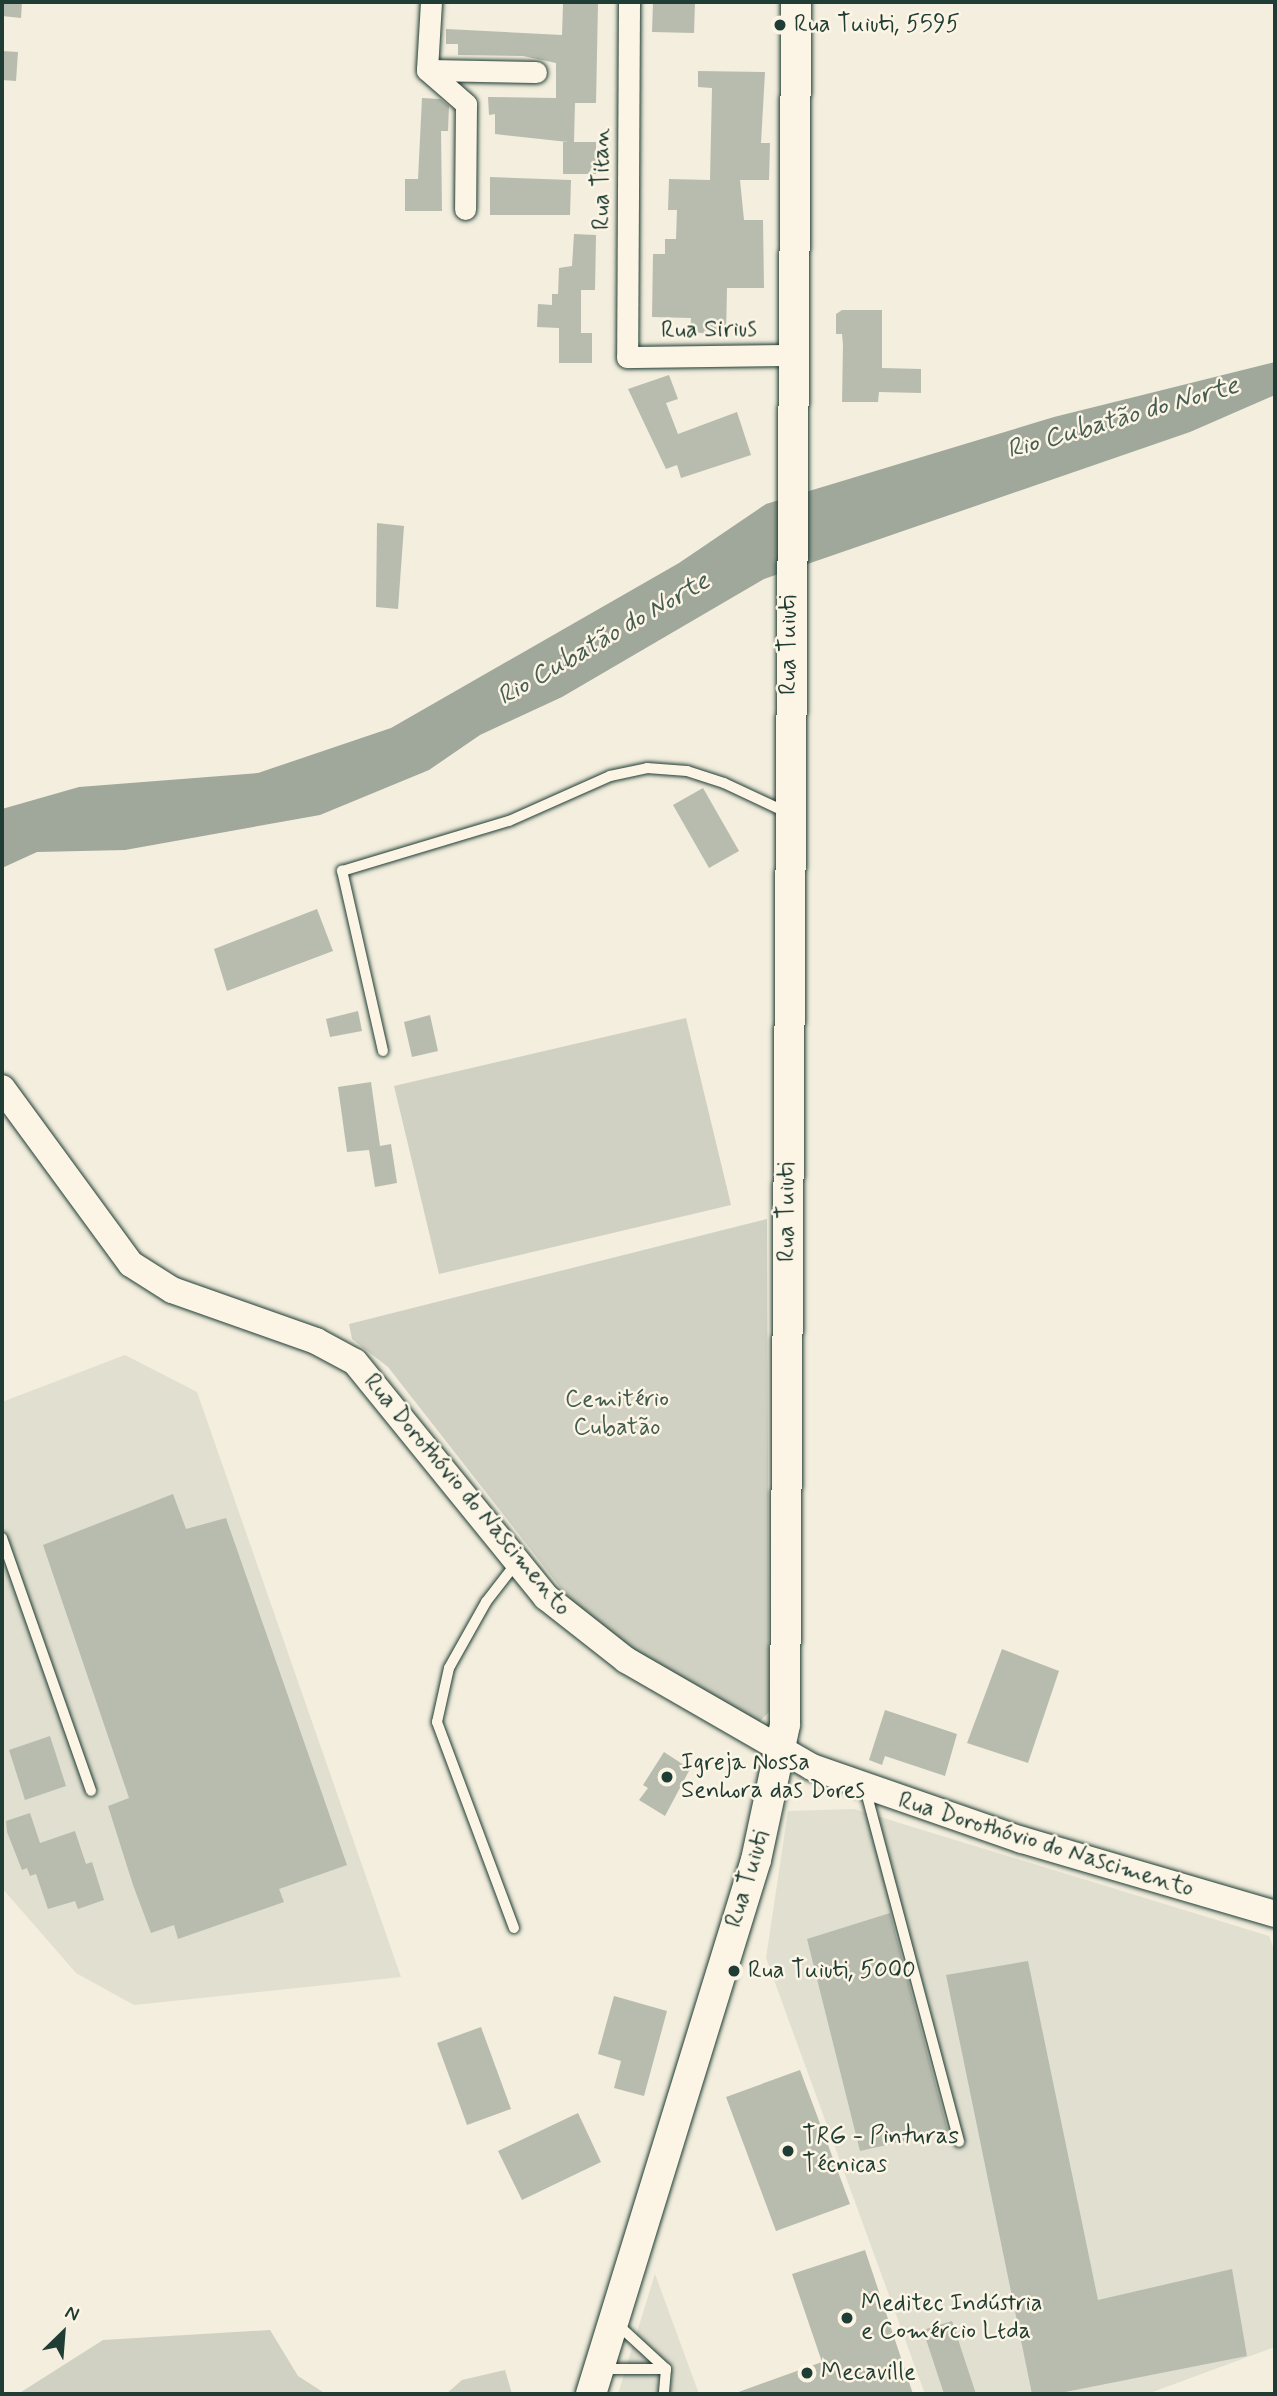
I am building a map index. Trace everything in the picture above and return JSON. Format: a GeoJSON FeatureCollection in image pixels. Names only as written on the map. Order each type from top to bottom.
{"type":"FeatureCollection","features":[{"type":"Feature","properties":{"kind":"main road","name":"Rua Tuiuti"},"geometry":{"type":"LineString","coordinates":[[595,2382],[756,1860],[782,1753],[787,1694],[789,602],[796,2]]}},
{"type":"Feature","properties":{"kind":"street"},"geometry":{"type":"LineString","coordinates":[[428,70],[431,2]]}},
{"type":"Feature","properties":{"kind":"street","name":"Rua Titan"},"geometry":{"type":"LineString","coordinates":[[627,357],[629,2]]}},
{"type":"Feature","properties":{"kind":"street"},"geometry":{"type":"LineString","coordinates":[[428,70],[536,72]]}},
{"type":"Feature","properties":{"kind":"street"},"geometry":{"type":"LineString","coordinates":[[428,70],[466,104],[465,209]]}},
{"type":"Feature","properties":{"kind":"street","name":"Rua Sirius"},"geometry":{"type":"LineString","coordinates":[[627,357],[792,355]]}},
{"type":"Feature","properties":{"kind":"street","name":"Rua Dorothóvio do Nascimento"},"geometry":{"type":"LineString","coordinates":[[2,1088],[131,1264],[172,1290],[316,1341],[355,1362],[546,1597],[595,1639],[782,1753],[865,1788],[1022,1840],[1275,1914]]}},
{"type":"Feature","properties":{"kind":"lane"},"geometry":{"type":"LineString","coordinates":[[383,1051],[342,871],[509,821],[610,776],[647,768],[687,771],[724,783],[788,813]]}},
{"type":"Feature","properties":{"kind":"lane"},"geometry":{"type":"LineString","coordinates":[[2,1538],[91,1791]]}},
{"type":"Feature","properties":{"kind":"lane"},"geometry":{"type":"LineString","coordinates":[[514,1928],[437,1722],[449,1668],[486,1602],[517,1562]]}},
{"type":"Feature","properties":{"kind":"lane"},"geometry":{"type":"LineString","coordinates":[[865,1788],[959,2141]]}},
{"type":"Feature","properties":{"kind":"lane"},"geometry":{"type":"LineString","coordinates":[[612,2320],[666,2369]]}},
{"type":"Feature","properties":{"kind":"lane"},"geometry":{"type":"LineString","coordinates":[[595,2382],[666,2369]]}},
{"type":"Feature","properties":{"kind":"lane"},"geometry":{"type":"LineString","coordinates":[[664,2394],[666,2369]]}},
{"type":"Feature","properties":{"kind":"shaded area"},"geometry":{"type":"Polygon","coordinates":[[[125,1355],[197,1392],[401,1977],[134,2005],[76,1973],[2,1888],[2,1402],[125,1355]]]}},
{"type":"Feature","properties":{"kind":"shaded area"},"geometry":{"type":"Polygon","coordinates":[[[854,1809],[1269,1936],[1275,1952],[1275,2347],[1147,2394],[925,2394],[766,1958],[788,1811],[854,1809]]]}},
{"type":"Feature","properties":{"kind":"shaded area"},"geometry":{"type":"Polygon","coordinates":[[[655,2274],[699,2394],[618,2394],[655,2274]]]}},
{"type":"Feature","properties":{"kind":"green space"},"geometry":{"type":"Polygon","coordinates":[[[686,1018],[731,1205],[439,1274],[394,1086],[686,1018]]]}},
{"type":"Feature","properties":{"kind":"green space","name":"Cemitério Cubatão"},"geometry":{"type":"Polygon","coordinates":[[[767,1219],[769,1712],[759,1722],[631,1653],[567,1596],[388,1367],[352,1339],[349,1324],[767,1219]]]}},
{"type":"Feature","properties":{"kind":"green space"},"geometry":{"type":"Polygon","coordinates":[[[270,2330],[298,2376],[326,2394],[18,2394],[103,2340],[270,2330]]]}},
{"type":"Feature","properties":{"kind":"green space"},"geometry":{"type":"Polygon","coordinates":[[[505,2370],[512,2394],[446,2394],[462,2380],[505,2370]]]}},
{"type":"Feature","properties":{"kind":"water","name":"Rio Cubatão do Norte"},"geometry":{"type":"Polygon","coordinates":[[[1275,362],[1275,395],[1190,432],[764,579],[562,697],[480,735],[429,770],[320,815],[125,850],[37,852],[2,868],[2,809],[79,787],[258,773],[391,728],[679,563],[766,504],[1054,417],[1275,362]]]}},
{"type":"Feature","properties":{"kind":"building"},"geometry":{"type":"Polygon","coordinates":[[[2,2],[22,2],[21,18],[2,16],[2,2]]]}},
{"type":"Feature","properties":{"kind":"building"},"geometry":{"type":"Polygon","coordinates":[[[653,2],[695,2],[694,33],[652,32],[653,2]]]}},
{"type":"Feature","properties":{"kind":"building"},"geometry":{"type":"Polygon","coordinates":[[[563,4],[598,4],[596,103],[575,103],[574,142],[596,142],[596,174],[563,174],[563,142],[568,142],[495,134],[495,114],[489,115],[488,97],[556,98],[556,63],[523,56],[458,55],[458,44],[446,44],[446,29],[562,35],[563,4]]]}},
{"type":"Feature","properties":{"kind":"building"},"geometry":{"type":"Polygon","coordinates":[[[2,51],[18,52],[16,81],[2,80],[2,51]]]}},
{"type":"Feature","properties":{"kind":"building"},"geometry":{"type":"Polygon","coordinates":[[[698,71],[765,72],[761,143],[770,143],[769,180],[740,180],[744,220],[763,220],[764,288],[727,288],[726,335],[690,332],[691,318],[652,317],[653,254],[665,254],[665,239],[676,239],[677,210],[668,210],[669,179],[710,180],[712,88],[698,87],[698,71]]]}},
{"type":"Feature","properties":{"kind":"building"},"geometry":{"type":"Polygon","coordinates":[[[422,98],[440,99],[449,106],[448,131],[441,131],[442,211],[405,211],[405,179],[418,179],[422,98]]]}},
{"type":"Feature","properties":{"kind":"building"},"geometry":{"type":"Polygon","coordinates":[[[490,177],[571,180],[570,215],[490,215],[490,177]]]}},
{"type":"Feature","properties":{"kind":"building"},"geometry":{"type":"Polygon","coordinates":[[[574,234],[596,235],[595,290],[581,290],[581,333],[592,333],[592,363],[559,363],[559,328],[537,327],[538,304],[552,305],[552,294],[558,294],[559,268],[572,266],[574,234]]]}},
{"type":"Feature","properties":{"kind":"building"},"geometry":{"type":"Polygon","coordinates":[[[842,310],[882,310],[882,368],[921,369],[921,393],[879,392],[878,402],[842,402],[843,345],[842,334],[836,334],[836,314],[842,310]]]}},
{"type":"Feature","properties":{"kind":"building"},"geometry":{"type":"Polygon","coordinates":[[[669,375],[678,399],[666,403],[678,434],[737,412],[751,455],[681,478],[677,465],[666,469],[628,389],[669,375]]]}},
{"type":"Feature","properties":{"kind":"building"},"geometry":{"type":"Polygon","coordinates":[[[377,523],[404,526],[398,609],[376,607],[377,523]]]}},
{"type":"Feature","properties":{"kind":"building"},"geometry":{"type":"Polygon","coordinates":[[[703,788],[739,851],[709,868],[673,805],[703,788]]]}},
{"type":"Feature","properties":{"kind":"building"},"geometry":{"type":"Polygon","coordinates":[[[317,909],[333,951],[227,991],[214,949],[317,909]]]}},
{"type":"Feature","properties":{"kind":"building"},"geometry":{"type":"Polygon","coordinates":[[[358,1011],[362,1031],[330,1037],[326,1019],[358,1011]]]}},
{"type":"Feature","properties":{"kind":"building"},"geometry":{"type":"Polygon","coordinates":[[[430,1015],[438,1051],[412,1057],[404,1022],[430,1015]]]}},
{"type":"Feature","properties":{"kind":"building"},"geometry":{"type":"Polygon","coordinates":[[[371,1082],[380,1146],[391,1144],[397,1183],[375,1187],[369,1150],[347,1152],[338,1087],[371,1082]]]}},
{"type":"Feature","properties":{"kind":"building"},"geometry":{"type":"Polygon","coordinates":[[[173,1494],[186,1529],[226,1518],[347,1865],[279,1889],[284,1902],[178,1939],[174,1925],[151,1933],[133,1885],[108,1806],[129,1798],[43,1545],[173,1494]]]}},
{"type":"Feature","properties":{"kind":"building"},"geometry":{"type":"Polygon","coordinates":[[[1002,1649],[1059,1671],[1028,1763],[967,1743],[1002,1649]]]}},
{"type":"Feature","properties":{"kind":"building"},"geometry":{"type":"Polygon","coordinates":[[[885,1710],[957,1734],[945,1776],[885,1756],[882,1765],[869,1760],[885,1710]]]}},
{"type":"Feature","properties":{"kind":"building"},"geometry":{"type":"Polygon","coordinates":[[[50,1736],[66,1786],[25,1800],[9,1750],[50,1736]]]}},
{"type":"Feature","properties":{"kind":"building","name":"Igreja Nossa Senhora das Dores"},"geometry":{"type":"Polygon","coordinates":[[[664,1752],[690,1769],[665,1816],[639,1800],[648,1788],[643,1785],[664,1752]]]}},
{"type":"Feature","properties":{"kind":"building"},"geometry":{"type":"Polygon","coordinates":[[[30,1813],[40,1843],[75,1831],[86,1864],[92,1862],[104,1900],[78,1909],[75,1901],[48,1909],[36,1874],[30,1876],[27,1868],[22,1870],[7,1832],[6,1821],[30,1813]]]}},
{"type":"Feature","properties":{"kind":"building"},"geometry":{"type":"Polygon","coordinates":[[[890,1913],[948,2131],[860,2151],[807,1939],[890,1913]]]}},
{"type":"Feature","properties":{"kind":"building"},"geometry":{"type":"Polygon","coordinates":[[[1028,1961],[1098,2300],[1232,2269],[1247,2356],[1055,2394],[1032,2394],[946,1975],[1028,1961]]]}},
{"type":"Feature","properties":{"kind":"building"},"geometry":{"type":"Polygon","coordinates":[[[614,1996],[667,2011],[644,2096],[614,2088],[621,2061],[598,2054],[614,1996]]]}},
{"type":"Feature","properties":{"kind":"building"},"geometry":{"type":"Polygon","coordinates":[[[481,2027],[511,2109],[467,2125],[437,2043],[481,2027]]]}},
{"type":"Feature","properties":{"kind":"building","name":"TRG - Pinturas Técnicas"},"geometry":{"type":"Polygon","coordinates":[[[800,2070],[850,2204],[776,2231],[726,2097],[800,2070]]]}},
{"type":"Feature","properties":{"kind":"building"},"geometry":{"type":"Polygon","coordinates":[[[578,2113],[601,2162],[522,2200],[498,2151],[578,2113]]]}},
{"type":"Feature","properties":{"kind":"building","name":"Meditec Indústria e Comércio Ltda"},"geometry":{"type":"Polygon","coordinates":[[[865,2250],[913,2394],[733,2394],[822,2362],[792,2274],[865,2250]]]}},
{"type":"Feature","properties":{"kind":"building"},"geometry":{"type":"Polygon","coordinates":[[[952,2321],[976,2394],[944,2394],[923,2330],[952,2321]]]}},
{"type":"Feature","properties":{"kind":"place","name":"Rua Tuiuti, 5595"},"geometry":{"type":"Point","coordinates":[780,25]}},
{"type":"Feature","properties":{"kind":"place","name":"Igreja Nossa Senhora das Dores"},"geometry":{"type":"Point","coordinates":[667,1777]}},
{"type":"Feature","properties":{"kind":"place","name":"Rua Tuiuti, 5000"},"geometry":{"type":"Point","coordinates":[734,1971]}},
{"type":"Feature","properties":{"kind":"place","name":"TRG - Pinturas Técnicas"},"geometry":{"type":"Point","coordinates":[788,2151]}},
{"type":"Feature","properties":{"kind":"place","name":"Meditec Indústria e Comércio Ltda"},"geometry":{"type":"Point","coordinates":[847,2318]}},
{"type":"Feature","properties":{"kind":"place","name":"Mecaville"},"geometry":{"type":"Point","coordinates":[807,2373]}}]}
